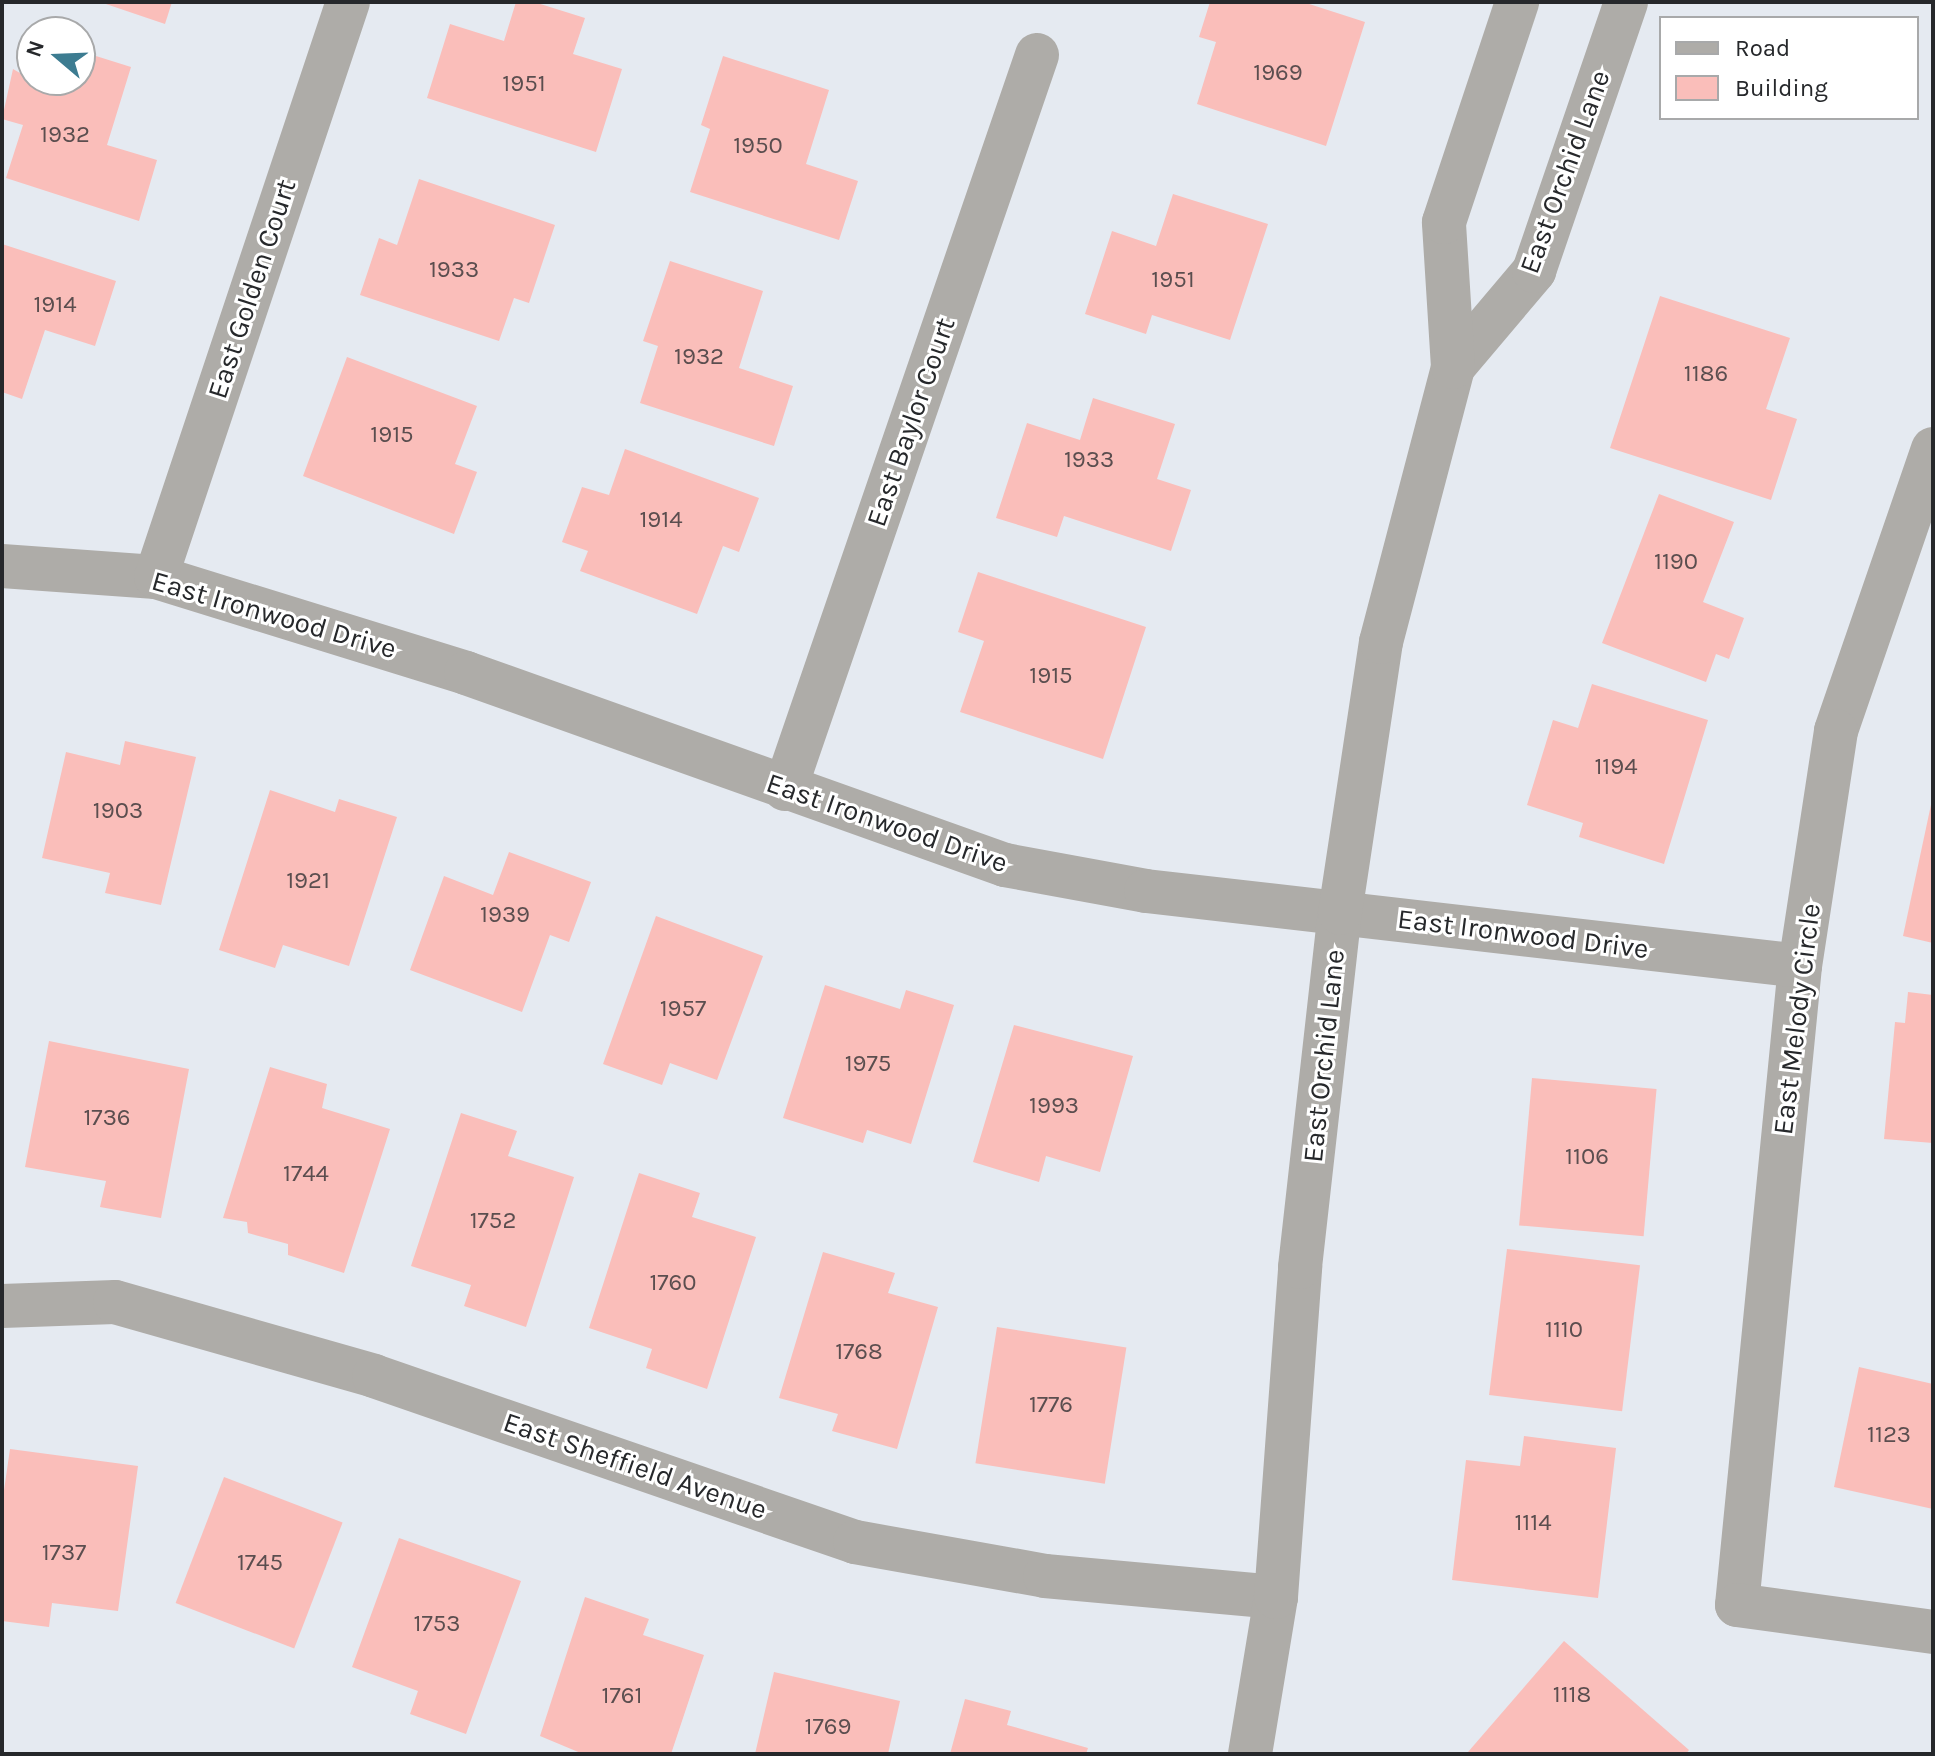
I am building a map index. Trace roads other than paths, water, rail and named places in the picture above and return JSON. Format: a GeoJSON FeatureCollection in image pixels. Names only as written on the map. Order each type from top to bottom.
{"type":"FeatureCollection","features":[{"type":"Feature","properties":{"kind":"street","name":"East Golden Court"},"geometry":{"type":"LineString","coordinates":[[156,577],[348,2]]}},
{"type":"Feature","properties":{"kind":"street","name":"East Orchid Lane"},"geometry":{"type":"LineString","coordinates":[[1250,1754],[1276,1597],[1300,1267],[1340,913],[1381,642],[1453,367],[1444,222],[1517,2]]}},
{"type":"Feature","properties":{"kind":"street","name":"East Orchid Lane"},"geometry":{"type":"LineString","coordinates":[[1453,367],[1534,271],[1626,2]]}},
{"type":"Feature","properties":{"kind":"street","name":"East Baylor Court"},"geometry":{"type":"LineString","coordinates":[[785,789],[1037,55]]}},
{"type":"Feature","properties":{"kind":"street","name":"East Melody Circle"},"geometry":{"type":"LineString","coordinates":[[1933,449],[1836,731],[1800,966],[1737,1605],[1933,1632]]}},
{"type":"Feature","properties":{"kind":"street","name":"East Ironwood Drive"},"geometry":{"type":"LineString","coordinates":[[2,566],[156,577],[466,673],[1005,865],[1146,891],[1800,966]]}},
{"type":"Feature","properties":{"kind":"street","name":"East Sheffield Avenue"},"geometry":{"type":"LineString","coordinates":[[2,1306],[115,1302],[374,1376],[855,1542],[1045,1576],[1276,1597]]}}]}
